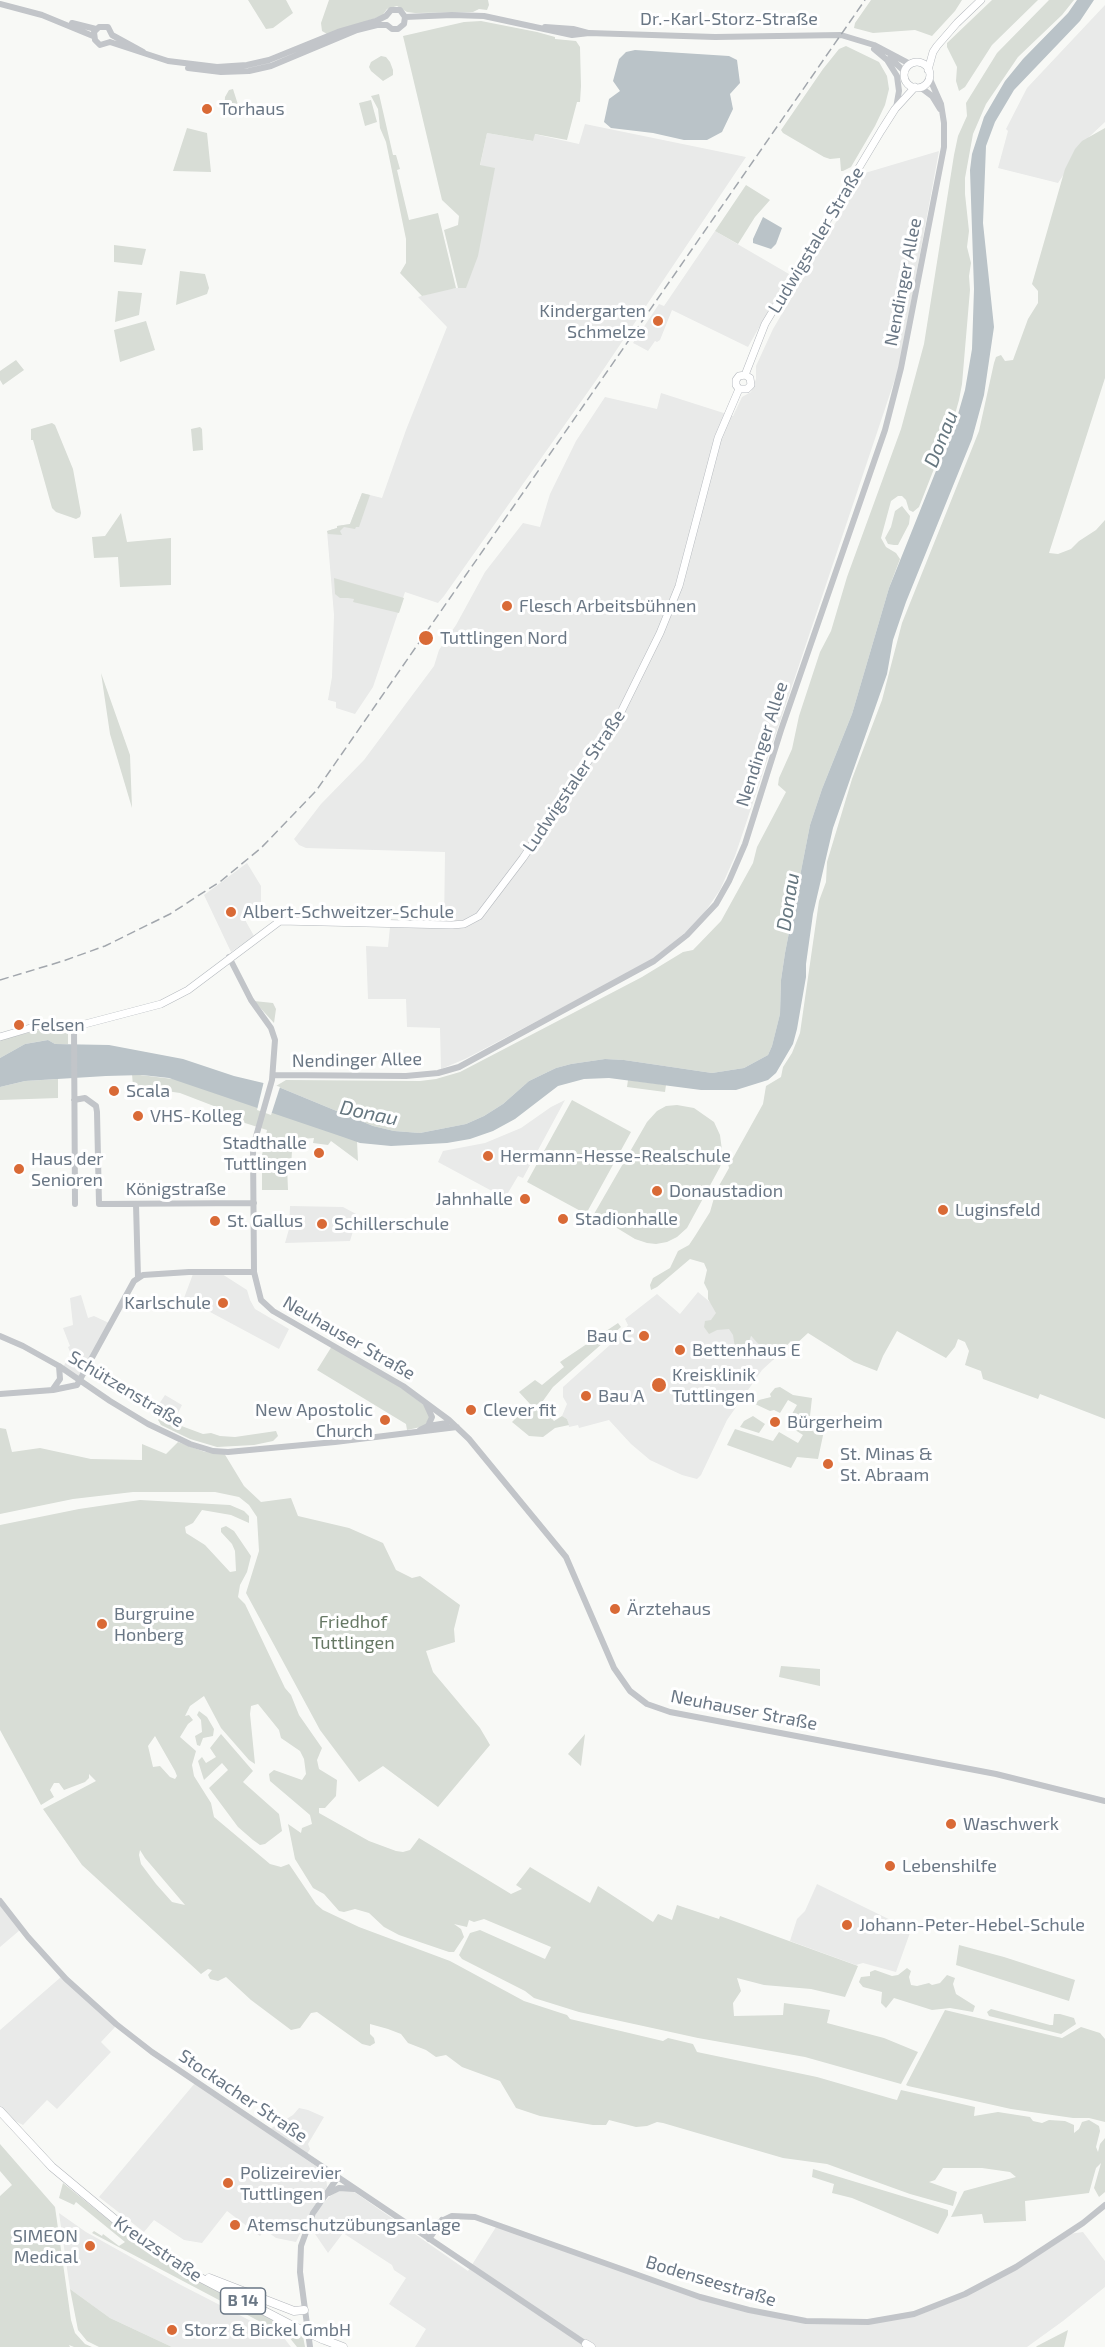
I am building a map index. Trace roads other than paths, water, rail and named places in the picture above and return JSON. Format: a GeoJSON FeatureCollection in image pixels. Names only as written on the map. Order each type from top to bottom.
{"type":"FeatureCollection","features":[{"type":"Feature","properties":{"kind":"main road"},"geometry":{"type":"LineString","coordinates":[[935,49],[926,84],[917,87],[905,81],[904,71],[910,64],[919,62],[935,49],[946,34],[981,0]]}},
{"type":"Feature","properties":{"kind":"main road"},"geometry":{"type":"LineString","coordinates":[[919,62],[929,74]]}},
{"type":"Feature","properties":{"kind":"main road","name":"Ludwigstaler Straße"},"geometry":{"type":"LineString","coordinates":[[745,375],[765,324],[895,109],[905,81]]}},
{"type":"Feature","properties":{"kind":"main road","name":"Ludwigstaler Straße"},"geometry":{"type":"LineString","coordinates":[[895,109],[917,87]]}},
{"type":"Feature","properties":{"kind":"main road"},"geometry":{"type":"LineString","coordinates":[[745,375],[750,378],[751,385],[747,389],[739,389],[736,380],[739,376],[745,375]]}},
{"type":"Feature","properties":{"kind":"main road","name":"Ludwigstaler Straße"},"geometry":{"type":"LineString","coordinates":[[0,1037],[38,1026],[74,1025],[114,1017],[161,1004],[188,990],[229,957],[280,921],[452,926],[464,924],[479,916],[519,863],[620,714],[660,633],[679,586],[718,438],[739,389]]}},
{"type":"Feature","properties":{"kind":"main road","name":"Kreuzstraße"},"geometry":{"type":"LineString","coordinates":[[0,2111],[52,2167],[124,2228],[193,2274],[293,2326],[343,2347]]}},
{"type":"Feature","properties":{"kind":"main road"},"geometry":{"type":"LineString","coordinates":[[193,2274],[294,2311],[304,2310]]}},
{"type":"Feature","properties":{"kind":"street"},"geometry":{"type":"LineString","coordinates":[[0,4],[96,29],[102,26],[108,27],[111,38]]}},
{"type":"Feature","properties":{"kind":"street"},"geometry":{"type":"LineString","coordinates":[[111,38],[143,52],[174,62],[206,71],[249,71],[287,61],[349,33],[377,25],[387,25],[392,29],[400,28],[404,24],[405,17],[397,10],[389,12],[386,16],[338,32],[269,60],[247,65],[218,67],[174,62]]}},
{"type":"Feature","properties":{"kind":"street"},"geometry":{"type":"LineString","coordinates":[[386,16],[387,25]]}},
{"type":"Feature","properties":{"kind":"street","name":"Dr.-Karl-Storz-Straße"},"geometry":{"type":"LineString","coordinates":[[405,17],[484,16],[570,35],[589,33],[715,37],[818,33],[841,35],[867,43],[910,64]]}},
{"type":"Feature","properties":{"kind":"street"},"geometry":{"type":"LineString","coordinates":[[57,20],[93,36],[100,45],[111,38]]}},
{"type":"Feature","properties":{"kind":"street"},"geometry":{"type":"LineString","coordinates":[[93,36],[96,29]]}},
{"type":"Feature","properties":{"kind":"street","name":"Dr.-Karl-Storz-Straße"},"geometry":{"type":"LineString","coordinates":[[867,43],[889,57],[904,71]]}},
{"type":"Feature","properties":{"kind":"street","name":"Dr.-Karl-Storz-Straße"},"geometry":{"type":"LineString","coordinates":[[867,43],[887,60],[897,76],[899,91],[895,109]]}},
{"type":"Feature","properties":{"kind":"street","name":"Nendinger Allee"},"geometry":{"type":"LineString","coordinates":[[273,1075],[406,1076],[438,1073],[459,1066],[654,961],[692,930],[716,903],[729,881],[745,844],[781,730],[885,430],[908,340],[944,147],[942,112],[929,74]]}},
{"type":"Feature","properties":{"kind":"street"},"geometry":{"type":"LineString","coordinates":[[917,87],[932,96],[942,112]]}},
{"type":"Feature","properties":{"kind":"street","name":"Neuhauser Straße"},"geometry":{"type":"LineString","coordinates":[[229,957],[251,1000],[271,1028],[275,1046],[273,1075],[253,1147],[254,1272],[258,1293],[267,1307],[374,1368],[425,1402],[457,1427],[504,1479],[566,1557],[618,1676],[630,1691],[647,1704],[670,1712],[996,1774],[1105,1801]]}},
{"type":"Feature","properties":{"kind":"street"},"geometry":{"type":"LineString","coordinates":[[74,1025],[75,1204]]}},
{"type":"Feature","properties":{"kind":"street","name":"Königstraße"},"geometry":{"type":"LineString","coordinates":[[74,1100],[85,1098],[96,1106],[99,1204],[254,1203]]}},
{"type":"Feature","properties":{"kind":"street"},"geometry":{"type":"LineString","coordinates":[[136,1204],[138,1278]]}},
{"type":"Feature","properties":{"kind":"street"},"geometry":{"type":"LineString","coordinates":[[73,1387],[81,1382],[138,1278],[152,1274],[254,1272]]}},
{"type":"Feature","properties":{"kind":"street","name":"Schützenstraße"},"geometry":{"type":"LineString","coordinates":[[0,1336],[59,1366],[148,1424],[181,1440],[213,1451],[228,1452],[323,1443],[457,1427]]}},
{"type":"Feature","properties":{"kind":"street"},"geometry":{"type":"LineString","coordinates":[[53,1390],[60,1379],[59,1366]]}},
{"type":"Feature","properties":{"kind":"street"},"geometry":{"type":"LineString","coordinates":[[0,1394],[73,1387],[95,1391]]}},
{"type":"Feature","properties":{"kind":"street","name":"Neuhauser Straße"},"geometry":{"type":"LineString","coordinates":[[425,1402],[432,1418],[428,1426]]}},
{"type":"Feature","properties":{"kind":"street","name":"Schützenstraße"},"geometry":{"type":"LineString","coordinates":[[419,1430],[428,1426],[447,1424],[449,1420]]}},
{"type":"Feature","properties":{"kind":"street","name":"Stockacher Straße"},"geometry":{"type":"LineString","coordinates":[[0,1901],[28,1937],[60,1972],[116,2024],[181,2072],[588,2346]]}},
{"type":"Feature","properties":{"kind":"street"},"geometry":{"type":"LineString","coordinates":[[310,2347],[300,2272],[301,2246],[313,2213],[338,2177]]}},
{"type":"Feature","properties":{"kind":"street"},"geometry":{"type":"LineString","coordinates":[[324,2197],[339,2188],[356,2190]]}},
{"type":"Feature","properties":{"kind":"street","name":"Bodenseestraße"},"geometry":{"type":"LineString","coordinates":[[434,2224],[452,2216],[475,2217],[700,2297],[749,2310],[806,2321],[868,2322],[914,2314],[953,2300],[1016,2267],[1083,2223],[1105,2205]]}},
{"type":"Feature","properties":{"kind":"street"},"geometry":{"type":"LineString","coordinates":[[429,2239],[442,2219]]}},
{"type":"Feature","properties":{"kind":"street"},"geometry":{"type":"LineString","coordinates":[[413,2228],[424,2228],[434,2224]]}},
{"type":"Feature","properties":{"kind":"street"},"geometry":{"type":"LineString","coordinates":[[429,2239],[434,2224]]}},
{"type":"Feature","properties":{"kind":"railway"},"geometry":{"type":"LineString","coordinates":[[0,980],[105,946],[170,914],[221,881],[261,848],[316,791],[865,0]]}},
{"type":"Feature","properties":{"kind":"place","name":"Torhaus"},"geometry":{"type":"Point","coordinates":[207,109]}},
{"type":"Feature","properties":{"kind":"place","name":"Kindergarten Schmelze"},"geometry":{"type":"Point","coordinates":[658,321]}},
{"type":"Feature","properties":{"kind":"place","name":"Flesch Arbeitsbühnen"},"geometry":{"type":"Point","coordinates":[507,606]}},
{"type":"Feature","properties":{"kind":"place","name":"Tuttlingen Nord"},"geometry":{"type":"Point","coordinates":[426,638]}},
{"type":"Feature","properties":{"kind":"place","name":"Albert-Schweitzer-Schule"},"geometry":{"type":"Point","coordinates":[231,912]}},
{"type":"Feature","properties":{"kind":"place","name":"Felsen"},"geometry":{"type":"Point","coordinates":[19,1025]}},
{"type":"Feature","properties":{"kind":"place","name":"Scala"},"geometry":{"type":"Point","coordinates":[114,1091]}},
{"type":"Feature","properties":{"kind":"place","name":"VHS-Kolleg"},"geometry":{"type":"Point","coordinates":[138,1116]}},
{"type":"Feature","properties":{"kind":"place","name":"Stadthalle Tuttlingen"},"geometry":{"type":"Point","coordinates":[319,1153]}},
{"type":"Feature","properties":{"kind":"place","name":"Hermann-Hesse-Realschule"},"geometry":{"type":"Point","coordinates":[488,1156]}},
{"type":"Feature","properties":{"kind":"place","name":"Haus der Senioren"},"geometry":{"type":"Point","coordinates":[19,1169]}},
{"type":"Feature","properties":{"kind":"place","name":"Donaustadion"},"geometry":{"type":"Point","coordinates":[657,1191]}},
{"type":"Feature","properties":{"kind":"place","name":"Jahnhalle"},"geometry":{"type":"Point","coordinates":[525,1199]}},
{"type":"Feature","properties":{"kind":"place","name":"Luginsfeld"},"geometry":{"type":"Point","coordinates":[943,1210]}},
{"type":"Feature","properties":{"kind":"place","name":"Stadionhalle"},"geometry":{"type":"Point","coordinates":[563,1219]}},
{"type":"Feature","properties":{"kind":"place","name":"St. Gallus"},"geometry":{"type":"Point","coordinates":[215,1221]}},
{"type":"Feature","properties":{"kind":"place","name":"Schillerschule"},"geometry":{"type":"Point","coordinates":[322,1224]}},
{"type":"Feature","properties":{"kind":"place","name":"Karlschule"},"geometry":{"type":"Point","coordinates":[223,1303]}},
{"type":"Feature","properties":{"kind":"place","name":"Bau C"},"geometry":{"type":"Point","coordinates":[644,1336]}},
{"type":"Feature","properties":{"kind":"place","name":"Bettenhaus E"},"geometry":{"type":"Point","coordinates":[680,1350]}},
{"type":"Feature","properties":{"kind":"place","name":"Kreisklinik Tuttlingen"},"geometry":{"type":"Point","coordinates":[659,1385]}},
{"type":"Feature","properties":{"kind":"place","name":"Bau A"},"geometry":{"type":"Point","coordinates":[586,1396]}},
{"type":"Feature","properties":{"kind":"place","name":"Clever fit"},"geometry":{"type":"Point","coordinates":[471,1410]}},
{"type":"Feature","properties":{"kind":"place","name":"New Apostolic Church"},"geometry":{"type":"Point","coordinates":[385,1420]}},
{"type":"Feature","properties":{"kind":"place","name":"Bürgerheim"},"geometry":{"type":"Point","coordinates":[775,1422]}},
{"type":"Feature","properties":{"kind":"place","name":"St. Minas & St. Abraam"},"geometry":{"type":"Point","coordinates":[828,1464]}},
{"type":"Feature","properties":{"kind":"place","name":"Ärztehaus"},"geometry":{"type":"Point","coordinates":[615,1609]}},
{"type":"Feature","properties":{"kind":"place","name":"Burgruine Honberg"},"geometry":{"type":"Point","coordinates":[102,1624]}},
{"type":"Feature","properties":{"kind":"place","name":"Waschwerk"},"geometry":{"type":"Point","coordinates":[951,1824]}},
{"type":"Feature","properties":{"kind":"place","name":"Lebenshilfe"},"geometry":{"type":"Point","coordinates":[890,1866]}},
{"type":"Feature","properties":{"kind":"place","name":"Johann-Peter-Hebel-Schule"},"geometry":{"type":"Point","coordinates":[847,1925]}},
{"type":"Feature","properties":{"kind":"place","name":"Polizeirevier Tuttlingen"},"geometry":{"type":"Point","coordinates":[228,2183]}},
{"type":"Feature","properties":{"kind":"place","name":"Atemschutzübungsanlage"},"geometry":{"type":"Point","coordinates":[235,2225]}},
{"type":"Feature","properties":{"kind":"place","name":"SIMEON Medical"},"geometry":{"type":"Point","coordinates":[90,2246]}},
{"type":"Feature","properties":{"kind":"place","name":"Storz & Bickel GmbH"},"geometry":{"type":"Point","coordinates":[172,2330]}},
{"type":"Feature","properties":{"kind":"water label","name":"Donau"},"geometry":{"type":"Point","coordinates":[941,439]}},
{"type":"Feature","properties":{"kind":"water label","name":"Donau"},"geometry":{"type":"Point","coordinates":[788,902]}},
{"type":"Feature","properties":{"kind":"water label","name":"Donau"},"geometry":{"type":"Point","coordinates":[369,1113]}},
{"type":"Feature","properties":{"kind":"park label","name":"Friedhof Tuttlingen"},"geometry":{"type":"Point","coordinates":[353,1632]}}]}
